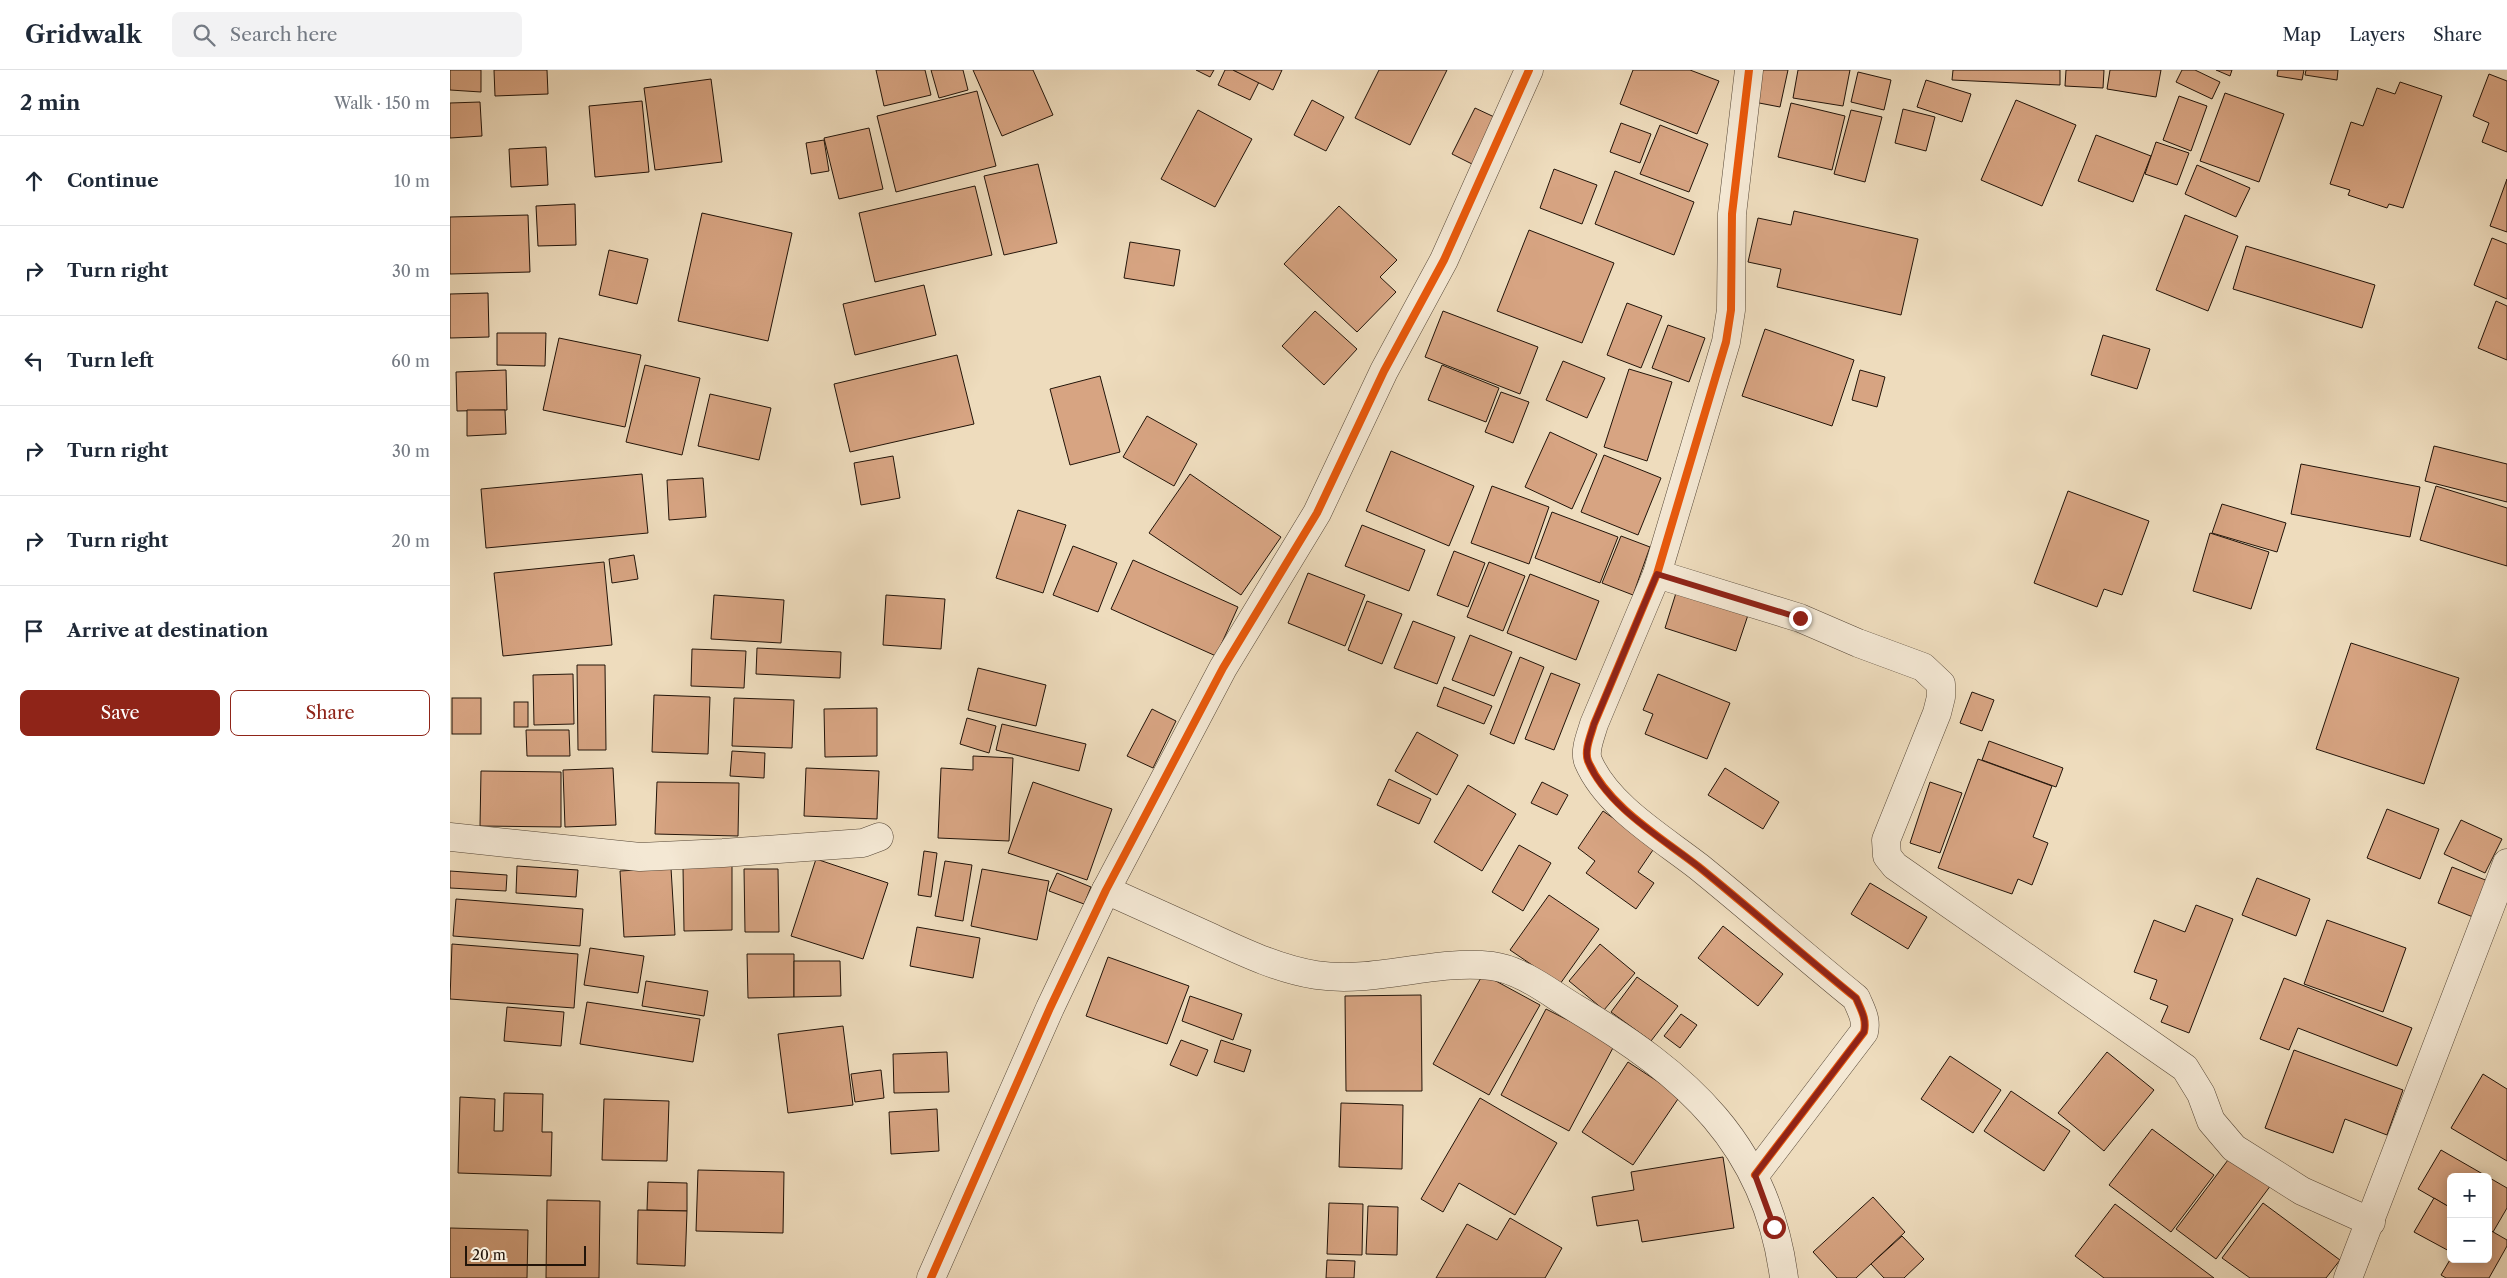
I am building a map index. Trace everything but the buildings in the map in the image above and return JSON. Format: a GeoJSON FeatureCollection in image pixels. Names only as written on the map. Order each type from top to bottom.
{"type":"FeatureCollection","features":[{"type":"Feature","properties":{"kind":"street"},"geometry":{"type":"LineString","coordinates":[[931,1278],[1050,1008],[1106,890],[1223,668],[1317,513],[1384,371],[1444,260],[1529,70]]}},
{"type":"Feature","properties":{"kind":"street"},"geometry":{"type":"LineString","coordinates":[[1748,70],[1733,205],[1730,310],[1726,342],[1657,574],[1594,724],[1587,750],[1587,759],[1606,790],[1652,833],[1698,867],[1856,998],[1866,1024],[1864,1032],[1755,1175]]}},
{"type":"Feature","properties":{"kind":"street"},"geometry":{"type":"LineString","coordinates":[[1657,574],[1800,618],[1858,644],[1923,667],[1941,684],[1941,697],[1937,713],[1886,840],[1887,856],[1895,866],[2185,1068],[2200,1094],[2211,1121],[2234,1148],[2302,1191],[2371,1222]]}},
{"type":"Feature","properties":{"kind":"street"},"geometry":{"type":"LineString","coordinates":[[450,836],[640,857],[863,843],[878,837]]}},
{"type":"Feature","properties":{"kind":"street"},"geometry":{"type":"LineString","coordinates":[[2348,1278],[2507,863]]}},
{"type":"Feature","properties":{"kind":"street"},"geometry":{"type":"LineString","coordinates":[[1106,890],[1259,960],[1317,975],[1349,976],[1466,965],[1494,966],[1519,974],[1601,1024],[1655,1060],[1685,1085],[1731,1137],[1755,1175],[1774,1227],[1784,1278]]}},
{"type":"Feature","properties":{"kind":"cycle path"},"geometry":{"type":"LineString","coordinates":[[931,1278],[1050,1008],[1106,890],[1223,668],[1317,513],[1384,371],[1444,260],[1529,70]]}},
{"type":"Feature","properties":{"kind":"cycle path"},"geometry":{"type":"LineString","coordinates":[[1749,70],[1732,214],[1731,310],[1726,342],[1657,574],[1594,724],[1588,742],[1587,757],[1597,777],[1622,807],[1699,867],[1856,998],[1862,1011],[1865,1023],[1864,1032],[1755,1175]]}},
{"type":"Feature","properties":{"kind":"route"},"geometry":{"type":"LineString","coordinates":[[1774,1227],[1755,1175],[1864,1032],[1866,1024],[1862,1012],[1856,998],[1698,867],[1652,833],[1606,790],[1587,759],[1587,750],[1594,724],[1657,574],[1800,618]]}}]}
